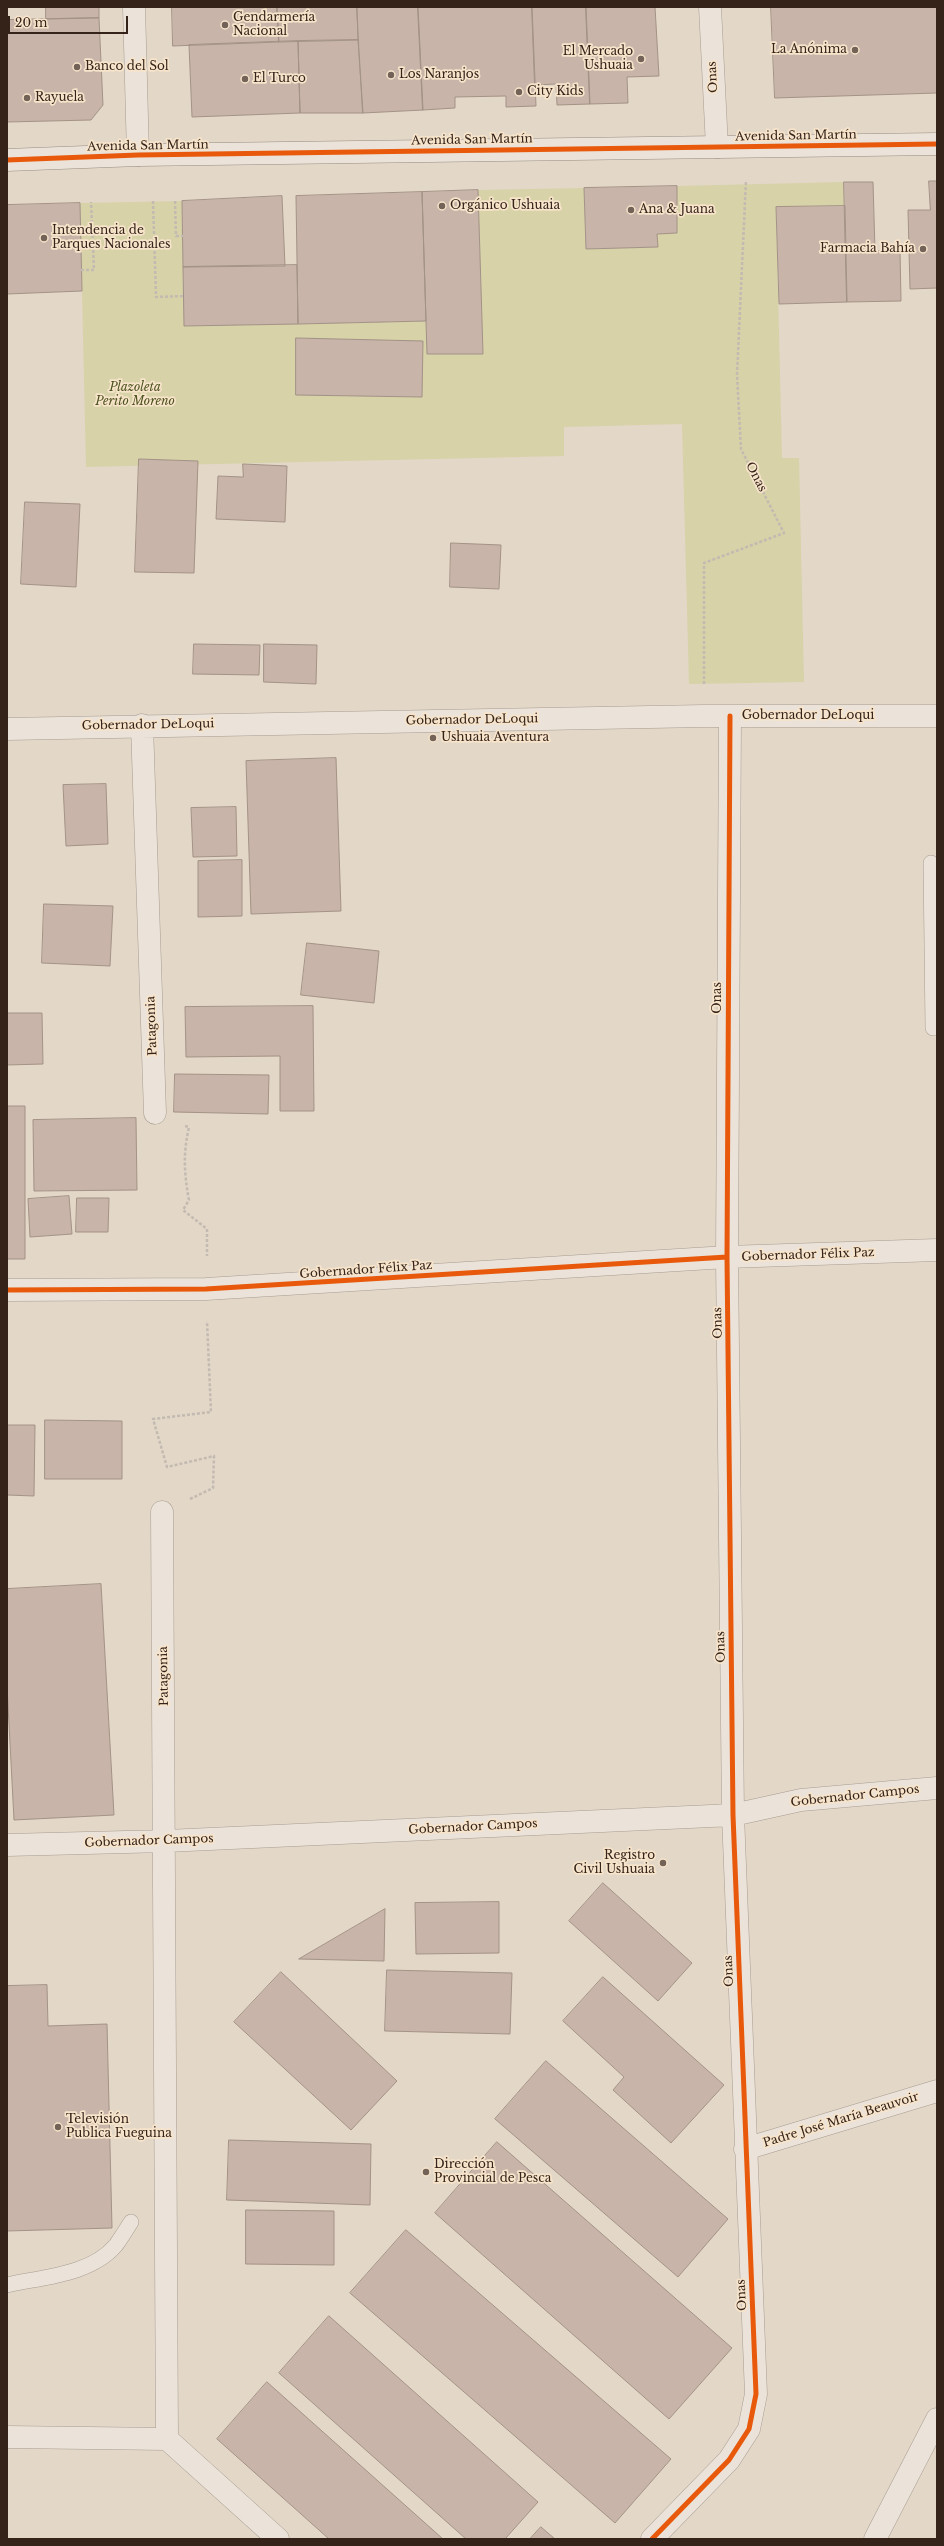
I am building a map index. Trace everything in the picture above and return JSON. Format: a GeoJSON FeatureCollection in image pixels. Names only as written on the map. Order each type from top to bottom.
{"type":"FeatureCollection","features":[{"type":"Feature","properties":{"kind":"street"},"geometry":{"type":"LineString","coordinates":[[134,7],[138,155]]}},
{"type":"Feature","properties":{"kind":"street","name":"Onas"},"geometry":{"type":"LineString","coordinates":[[710,7],[717,147]]}},
{"type":"Feature","properties":{"kind":"street","name":"Avenida San Martín"},"geometry":{"type":"LineString","coordinates":[[7,160],[138,155],[937,144]]}},
{"type":"Feature","properties":{"kind":"street","name":"Gobernador DeLoqui"},"geometry":{"type":"LineString","coordinates":[[7,729],[142,725],[704,716],[937,716]]}},
{"type":"Feature","properties":{"kind":"street","name":"Onas"},"geometry":{"type":"LineString","coordinates":[[652,2539],[729,2460],[749,2429],[756,2394],[745,2149],[734,1815],[727,1257],[730,716]]}},
{"type":"Feature","properties":{"kind":"street","name":"Patagonia"},"geometry":{"type":"LineString","coordinates":[[142,725],[155,1113]]}},
{"type":"Feature","properties":{"kind":"street","name":"Gobernador Félix Paz"},"geometry":{"type":"LineString","coordinates":[[7,1290],[206,1290],[727,1257],[937,1250]]}},
{"type":"Feature","properties":{"kind":"street","name":"Patagonia"},"geometry":{"type":"LineString","coordinates":[[162,1512],[166,1841],[167,2439]]}},
{"type":"Feature","properties":{"kind":"street","name":"Gobernador Campos"},"geometry":{"type":"LineString","coordinates":[[7,1844],[166,1841],[734,1815],[801,1800],[937,1788]]}},
{"type":"Feature","properties":{"kind":"street","name":"Padre José María Beauvoir"},"geometry":{"type":"LineString","coordinates":[[745,2149],[937,2091]]}},
{"type":"Feature","properties":{"kind":"street"},"geometry":{"type":"LineString","coordinates":[[875,2539],[937,2419]]}},
{"type":"Feature","properties":{"kind":"street"},"geometry":{"type":"LineString","coordinates":[[7,2437],[167,2439],[278,2539]]}},
{"type":"Feature","properties":{"kind":"lane"},"geometry":{"type":"LineString","coordinates":[[931,863],[933,1028],[937,1028]]}},
{"type":"Feature","properties":{"kind":"lane"},"geometry":{"type":"LineString","coordinates":[[7,2285],[71,2271],[96,2262],[115,2246],[131,2222]]}},
{"type":"Feature","properties":{"kind":"path"},"geometry":{"type":"LineString","coordinates":[[153,201],[156,297],[184,296]]}},
{"type":"Feature","properties":{"kind":"path"},"geometry":{"type":"LineString","coordinates":[[175,201],[176,236],[183,236]]}},
{"type":"Feature","properties":{"kind":"path"},"geometry":{"type":"LineString","coordinates":[[82,270],[94,270],[91,202]]}},
{"type":"Feature","properties":{"kind":"path"},"geometry":{"type":"LineString","coordinates":[[155,1113],[189,1127],[184,1149],[184,1176],[190,1200],[183,1210],[207,1230],[206,1290],[210,1412],[153,1419],[167,1467],[214,1456],[213,1488],[162,1512]]}},
{"type":"Feature","properties":{"kind":"green space","name":"Plazoleta Perito Moreno"},"geometry":{"type":"Polygon","coordinates":[[[844,182],[845,206],[776,207],[782,458],[799,458],[804,682],[689,684],[682,424],[564,427],[564,456],[86,467],[80,203],[182,201],[185,326],[426,321],[482,352],[478,190],[584,188],[586,249],[657,247],[657,234],[677,233],[677,186],[844,182]]]}},
{"type":"Feature","properties":{"kind":"building"},"geometry":{"type":"Polygon","coordinates":[[[46,7],[99,7],[99,18],[46,19],[46,7]]]}},
{"type":"Feature","properties":{"kind":"building","name":"Gendarmería Nacional"},"geometry":{"type":"Polygon","coordinates":[[[172,7],[277,7],[279,42],[173,46],[172,7]]]}},
{"type":"Feature","properties":{"kind":"building"},"geometry":{"type":"Polygon","coordinates":[[[277,7],[357,7],[358,40],[279,42],[277,7]]]}},
{"type":"Feature","properties":{"kind":"building","name":"Los Naranjos"},"geometry":{"type":"Polygon","coordinates":[[[357,7],[418,7],[423,110],[363,113],[357,7]]]}},
{"type":"Feature","properties":{"kind":"building"},"geometry":{"type":"Polygon","coordinates":[[[418,7],[532,7],[536,106],[506,107],[506,96],[455,97],[455,108],[423,110],[418,7]]]}},
{"type":"Feature","properties":{"kind":"building"},"geometry":{"type":"Polygon","coordinates":[[[532,7],[586,7],[590,104],[557,105],[556,84],[535,85],[532,7]]]}},
{"type":"Feature","properties":{"kind":"building"},"geometry":{"type":"Polygon","coordinates":[[[586,7],[655,7],[659,76],[627,77],[628,103],[590,104],[586,7]]]}},
{"type":"Feature","properties":{"kind":"building","name":"La Anónima"},"geometry":{"type":"Polygon","coordinates":[[[771,7],[937,7],[937,93],[775,98],[771,7]]]}},
{"type":"Feature","properties":{"kind":"building"},"geometry":{"type":"Polygon","coordinates":[[[99,18],[103,105],[91,120],[7,122],[7,20],[99,18]]]}},
{"type":"Feature","properties":{"kind":"building"},"geometry":{"type":"Polygon","coordinates":[[[358,40],[363,113],[300,113],[298,41],[358,40]]]}},
{"type":"Feature","properties":{"kind":"building","name":"El Turco"},"geometry":{"type":"Polygon","coordinates":[[[298,41],[300,113],[192,117],[189,45],[298,41]]]}},
{"type":"Feature","properties":{"kind":"building","name":"Farmacia Bahía"},"geometry":{"type":"Polygon","coordinates":[[[929,181],[937,181],[937,288],[910,289],[908,210],[930,210],[929,181]]]}},
{"type":"Feature","properties":{"kind":"building"},"geometry":{"type":"Polygon","coordinates":[[[844,182],[873,182],[875,251],[900,250],[901,301],[847,302],[844,182]]]}},
{"type":"Feature","properties":{"kind":"building","name":"Ana & Juana"},"geometry":{"type":"Polygon","coordinates":[[[677,186],[677,233],[657,234],[658,247],[586,249],[584,188],[677,186]]]}},
{"type":"Feature","properties":{"kind":"building"},"geometry":{"type":"Polygon","coordinates":[[[478,190],[483,354],[427,354],[422,192],[478,190]]]}},
{"type":"Feature","properties":{"kind":"building"},"geometry":{"type":"Polygon","coordinates":[[[422,192],[426,321],[298,324],[296,196],[422,192]]]}},
{"type":"Feature","properties":{"kind":"building"},"geometry":{"type":"Polygon","coordinates":[[[282,196],[285,266],[183,267],[182,201],[282,196]]]}},
{"type":"Feature","properties":{"kind":"building","name":"Intendencia de Parques Nacionales"},"geometry":{"type":"Polygon","coordinates":[[[80,203],[82,291],[7,294],[7,205],[80,203]]]}},
{"type":"Feature","properties":{"kind":"building"},"geometry":{"type":"Polygon","coordinates":[[[845,206],[847,302],[779,304],[776,207],[845,206]]]}},
{"type":"Feature","properties":{"kind":"building"},"geometry":{"type":"Polygon","coordinates":[[[297,265],[298,324],[184,326],[183,267],[297,265]]]}},
{"type":"Feature","properties":{"kind":"building"},"geometry":{"type":"Polygon","coordinates":[[[296,338],[423,341],[422,397],[296,395],[296,338]]]}},
{"type":"Feature","properties":{"kind":"building"},"geometry":{"type":"Polygon","coordinates":[[[139,459],[198,461],[194,573],[135,572],[139,459]]]}},
{"type":"Feature","properties":{"kind":"building"},"geometry":{"type":"Polygon","coordinates":[[[243,464],[287,466],[285,522],[216,519],[218,476],[243,477],[243,464]]]}},
{"type":"Feature","properties":{"kind":"building"},"geometry":{"type":"Polygon","coordinates":[[[25,502],[80,504],[76,587],[21,584],[25,502]]]}},
{"type":"Feature","properties":{"kind":"building"},"geometry":{"type":"Polygon","coordinates":[[[451,543],[501,545],[499,589],[450,587],[451,543]]]}},
{"type":"Feature","properties":{"kind":"building"},"geometry":{"type":"Polygon","coordinates":[[[194,644],[260,645],[259,675],[193,674],[194,644]]]}},
{"type":"Feature","properties":{"kind":"building"},"geometry":{"type":"Polygon","coordinates":[[[264,644],[317,645],[316,684],[264,682],[264,644]]]}},
{"type":"Feature","properties":{"kind":"building"},"geometry":{"type":"Polygon","coordinates":[[[336,758],[341,911],[251,914],[246,761],[336,758]]]}},
{"type":"Feature","properties":{"kind":"building"},"geometry":{"type":"Polygon","coordinates":[[[106,784],[108,844],[66,846],[63,785],[106,784]]]}},
{"type":"Feature","properties":{"kind":"building"},"geometry":{"type":"Polygon","coordinates":[[[236,807],[237,856],[193,857],[191,808],[236,807]]]}},
{"type":"Feature","properties":{"kind":"building"},"geometry":{"type":"Polygon","coordinates":[[[242,860],[242,916],[198,917],[198,861],[242,860]]]}},
{"type":"Feature","properties":{"kind":"building"},"geometry":{"type":"Polygon","coordinates":[[[44,904],[113,906],[110,966],[42,963],[44,904]]]}},
{"type":"Feature","properties":{"kind":"building"},"geometry":{"type":"Polygon","coordinates":[[[307,943],[379,951],[374,1003],[301,995],[307,943]]]}},
{"type":"Feature","properties":{"kind":"building"},"geometry":{"type":"Polygon","coordinates":[[[313,1006],[314,1111],[280,1111],[280,1056],[186,1057],[185,1007],[313,1006]]]}},
{"type":"Feature","properties":{"kind":"building"},"geometry":{"type":"Polygon","coordinates":[[[7,1013],[42,1013],[43,1064],[7,1065],[7,1013]]]}},
{"type":"Feature","properties":{"kind":"building"},"geometry":{"type":"Polygon","coordinates":[[[175,1074],[269,1075],[268,1114],[174,1112],[175,1074]]]}},
{"type":"Feature","properties":{"kind":"building"},"geometry":{"type":"Polygon","coordinates":[[[7,1106],[25,1106],[25,1259],[7,1259],[7,1106]]]}},
{"type":"Feature","properties":{"kind":"building"},"geometry":{"type":"Polygon","coordinates":[[[136,1118],[137,1190],[34,1191],[33,1120],[136,1118]]]}},
{"type":"Feature","properties":{"kind":"building"},"geometry":{"type":"Polygon","coordinates":[[[69,1196],[72,1234],[30,1237],[28,1199],[69,1196]]]}},
{"type":"Feature","properties":{"kind":"building"},"geometry":{"type":"Polygon","coordinates":[[[77,1198],[109,1198],[108,1232],[76,1232],[77,1198]]]}},
{"type":"Feature","properties":{"kind":"building"},"geometry":{"type":"Polygon","coordinates":[[[45,1420],[122,1421],[122,1479],[45,1479],[45,1420]]]}},
{"type":"Feature","properties":{"kind":"building"},"geometry":{"type":"Polygon","coordinates":[[[7,1425],[35,1425],[34,1496],[7,1495],[7,1425]]]}},
{"type":"Feature","properties":{"kind":"building"},"geometry":{"type":"Polygon","coordinates":[[[101,1584],[114,1815],[14,1820],[7,1686],[7,1589],[101,1584]]]}},
{"type":"Feature","properties":{"kind":"building"},"geometry":{"type":"Polygon","coordinates":[[[603,1883],[692,1963],[658,2001],[569,1921],[603,1883]]]}},
{"type":"Feature","properties":{"kind":"building"},"geometry":{"type":"Polygon","coordinates":[[[499,1902],[499,1953],[416,1954],[415,1903],[499,1902]]]}},
{"type":"Feature","properties":{"kind":"building"},"geometry":{"type":"Polygon","coordinates":[[[385,1909],[384,1961],[299,1959],[385,1909]]]}},
{"type":"Feature","properties":{"kind":"building"},"geometry":{"type":"Polygon","coordinates":[[[387,1970],[512,1973],[510,2034],[385,2031],[387,1970]]]}},
{"type":"Feature","properties":{"kind":"building"},"geometry":{"type":"Polygon","coordinates":[[[281,1972],[397,2081],[351,2130],[234,2022],[281,1972]]]}},
{"type":"Feature","properties":{"kind":"building"},"geometry":{"type":"Polygon","coordinates":[[[603,1977],[724,2085],[671,2143],[613,2090],[624,2077],[563,2021],[603,1977]]]}},
{"type":"Feature","properties":{"kind":"building","name":"Televisión Publica Fueguina"},"geometry":{"type":"Polygon","coordinates":[[[47,1985],[48,2026],[107,2024],[112,2228],[7,2231],[7,1986],[47,1985]]]}},
{"type":"Feature","properties":{"kind":"building"},"geometry":{"type":"Polygon","coordinates":[[[546,2061],[728,2219],[678,2277],[495,2119],[546,2061]]]}},
{"type":"Feature","properties":{"kind":"building"},"geometry":{"type":"Polygon","coordinates":[[[229,2140],[371,2144],[370,2205],[227,2200],[229,2140]]]}},
{"type":"Feature","properties":{"kind":"building"},"geometry":{"type":"Polygon","coordinates":[[[497,2142],[732,2348],[669,2419],[435,2213],[497,2142]]]}},
{"type":"Feature","properties":{"kind":"building"},"geometry":{"type":"Polygon","coordinates":[[[246,2210],[334,2211],[334,2265],[246,2264],[246,2210]]]}},
{"type":"Feature","properties":{"kind":"building"},"geometry":{"type":"Polygon","coordinates":[[[406,2230],[671,2459],[615,2523],[350,2293],[406,2230]]]}},
{"type":"Feature","properties":{"kind":"building"},"geometry":{"type":"Polygon","coordinates":[[[329,2316],[538,2502],[505,2539],[466,2539],[279,2373],[329,2316]]]}},
{"type":"Feature","properties":{"kind":"building"},"geometry":{"type":"Polygon","coordinates":[[[267,2382],[443,2539],[329,2539],[217,2439],[267,2382]]]}},
{"type":"Feature","properties":{"kind":"building"},"geometry":{"type":"Polygon","coordinates":[[[541,2527],[555,2539],[530,2539],[541,2527]]]}},
{"type":"Feature","properties":{"kind":"cycle path"},"geometry":{"type":"LineString","coordinates":[[7,160],[138,155],[937,144]]}},
{"type":"Feature","properties":{"kind":"cycle path"},"geometry":{"type":"LineString","coordinates":[[652,2539],[729,2460],[749,2429],[756,2394],[733,1815],[727,1257],[730,716]]}},
{"type":"Feature","properties":{"kind":"cycle path"},"geometry":{"type":"LineString","coordinates":[[7,1290],[206,1289],[727,1257]]}},
{"type":"Feature","properties":{"kind":"place","name":"Gendarmería Nacional"},"geometry":{"type":"Point","coordinates":[225,25]}},
{"type":"Feature","properties":{"kind":"place","name":"La Anónima"},"geometry":{"type":"Point","coordinates":[855,50]}},
{"type":"Feature","properties":{"kind":"place","name":"El Mercado Ushuaia"},"geometry":{"type":"Point","coordinates":[641,59]}},
{"type":"Feature","properties":{"kind":"place","name":"Banco del Sol"},"geometry":{"type":"Point","coordinates":[77,67]}},
{"type":"Feature","properties":{"kind":"place","name":"Los Naranjos"},"geometry":{"type":"Point","coordinates":[391,75]}},
{"type":"Feature","properties":{"kind":"place","name":"El Turco"},"geometry":{"type":"Point","coordinates":[245,79]}},
{"type":"Feature","properties":{"kind":"place","name":"City Kids"},"geometry":{"type":"Point","coordinates":[519,92]}},
{"type":"Feature","properties":{"kind":"place","name":"Rayuela"},"geometry":{"type":"Point","coordinates":[27,98]}},
{"type":"Feature","properties":{"kind":"place","name":"Orgánico Ushuaia"},"geometry":{"type":"Point","coordinates":[442,206]}},
{"type":"Feature","properties":{"kind":"place","name":"Ana & Juana"},"geometry":{"type":"Point","coordinates":[631,210]}},
{"type":"Feature","properties":{"kind":"place","name":"Intendencia de Parques Nacionales"},"geometry":{"type":"Point","coordinates":[44,238]}},
{"type":"Feature","properties":{"kind":"place","name":"Farmacia Bahía"},"geometry":{"type":"Point","coordinates":[923,249]}},
{"type":"Feature","properties":{"kind":"place","name":"Ushuaia Aventura"},"geometry":{"type":"Point","coordinates":[433,738]}},
{"type":"Feature","properties":{"kind":"place","name":"Registro Civil Ushuaia"},"geometry":{"type":"Point","coordinates":[663,1863]}},
{"type":"Feature","properties":{"kind":"place","name":"Televisión Publica Fueguina"},"geometry":{"type":"Point","coordinates":[58,2127]}},
{"type":"Feature","properties":{"kind":"place","name":"Dirección Provincial de Pesca"},"geometry":{"type":"Point","coordinates":[426,2172]}}]}
